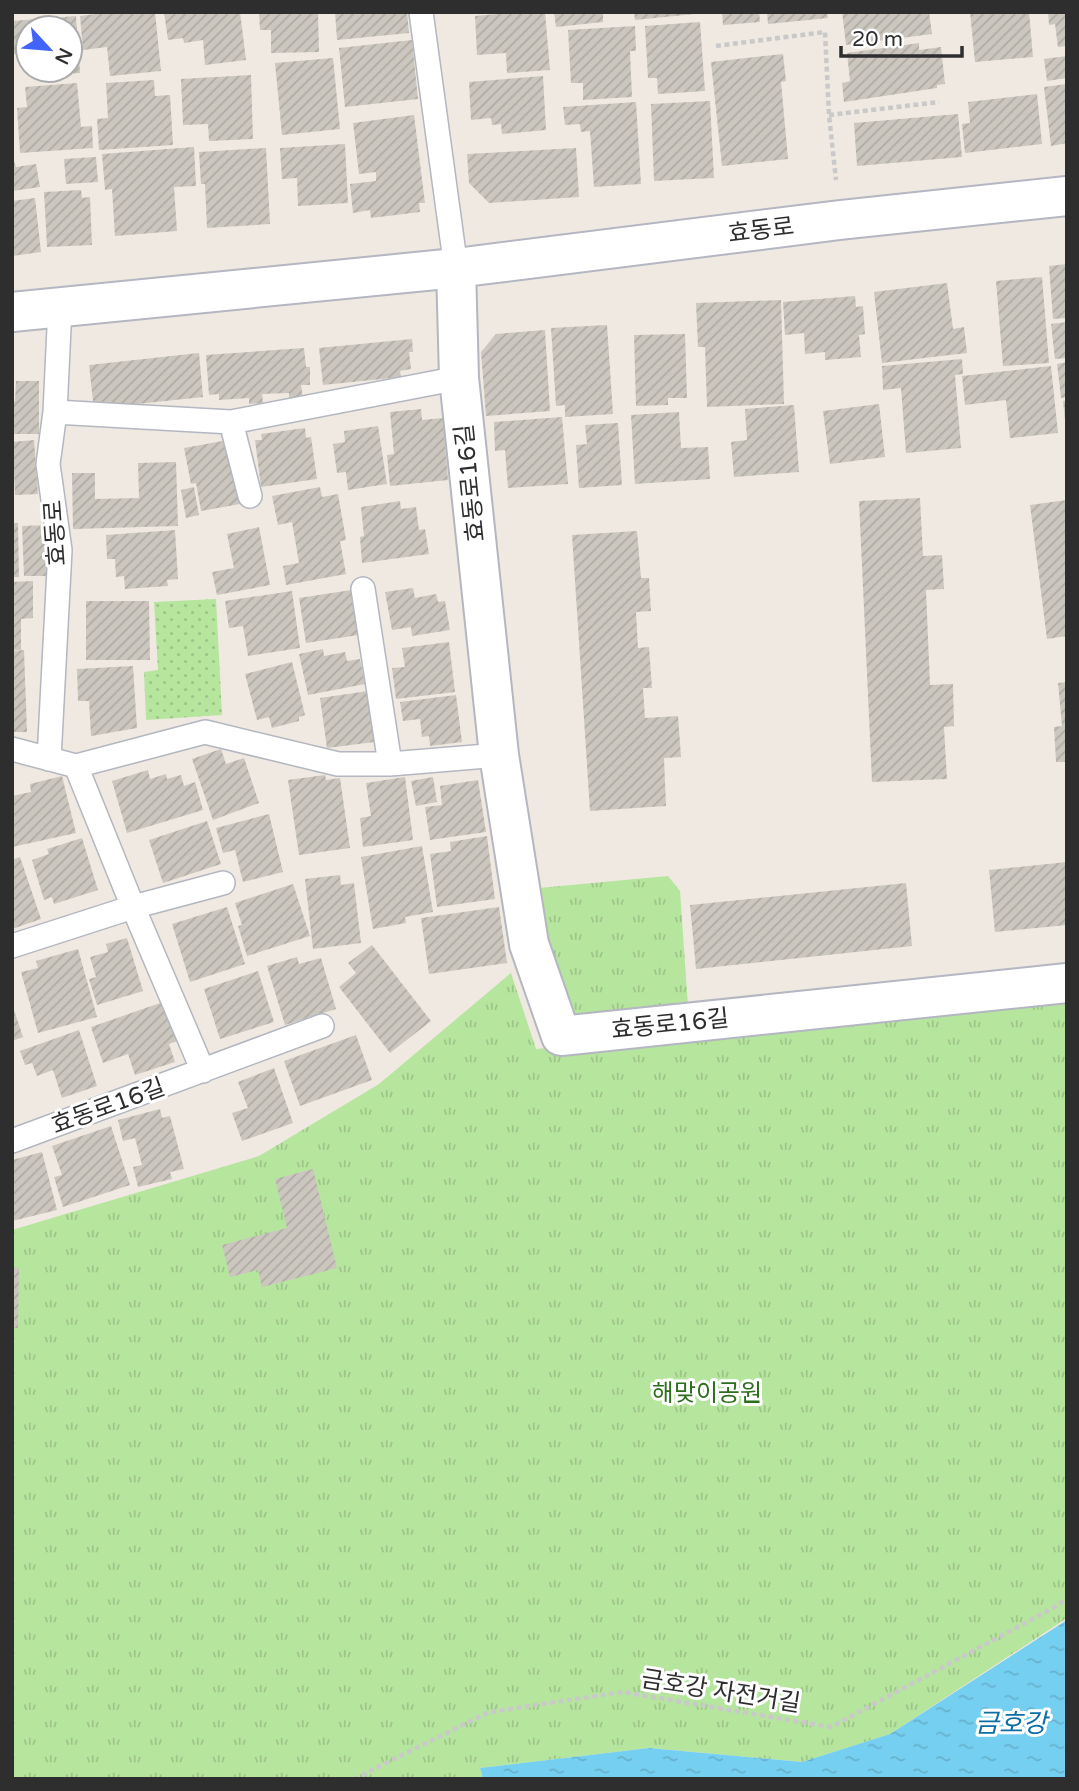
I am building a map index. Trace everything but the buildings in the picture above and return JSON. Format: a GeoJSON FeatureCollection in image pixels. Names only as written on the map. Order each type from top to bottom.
{"type":"FeatureCollection","features":[{"type":"Feature","properties":{"kind":"street","name":"효동로"},"geometry":{"type":"LineString","coordinates":[[12,312],[456,268],[840,220],[1067,196]]}},
{"type":"Feature","properties":{"kind":"street","name":"효동로16길"},"geometry":{"type":"LineString","coordinates":[[456,268],[459,378],[499,755],[528,944],[561,1036],[1067,983]]}},
{"type":"Feature","properties":{"kind":"lane"},"geometry":{"type":"LineString","coordinates":[[421,12],[456,268]]}},
{"type":"Feature","properties":{"kind":"lane","name":"효동로"},"geometry":{"type":"LineString","coordinates":[[49,759],[60,550],[48,464],[55,412],[60,307]]}},
{"type":"Feature","properties":{"kind":"lane"},"geometry":{"type":"LineString","coordinates":[[55,412],[231,422],[459,378]]}},
{"type":"Feature","properties":{"kind":"lane"},"geometry":{"type":"LineString","coordinates":[[231,422],[250,496]]}},
{"type":"Feature","properties":{"kind":"lane"},"geometry":{"type":"LineString","coordinates":[[363,589],[390,764]]}},
{"type":"Feature","properties":{"kind":"lane"},"geometry":{"type":"LineString","coordinates":[[12,749],[76,766],[205,732],[338,764],[390,764],[499,755]]}},
{"type":"Feature","properties":{"kind":"lane"},"geometry":{"type":"LineString","coordinates":[[76,766],[203,1071]]}},
{"type":"Feature","properties":{"kind":"lane"},"geometry":{"type":"LineString","coordinates":[[12,946],[133,907],[223,883]]}},
{"type":"Feature","properties":{"kind":"lane","name":"효동로16길"},"geometry":{"type":"LineString","coordinates":[[12,1141],[322,1026]]}},
{"type":"Feature","properties":{"kind":"path"},"geometry":{"type":"LineString","coordinates":[[716,46],[825,32],[829,115],[840,220]]}},
{"type":"Feature","properties":{"kind":"path"},"geometry":{"type":"LineString","coordinates":[[829,115],[939,102]]}},
{"type":"Feature","properties":{"kind":"path","name":"금호강 자전거길"},"geometry":{"type":"LineString","coordinates":[[354,1779],[489,1712],[623,1692],[831,1727],[1067,1598]]}},
{"type":"Feature","properties":{"kind":"green space"},"geometry":{"type":"Polygon","coordinates":[[[216,599],[222,715],[146,720],[144,672],[158,670],[154,602],[216,599]]]}},
{"type":"Feature","properties":{"kind":"green space"},"geometry":{"type":"Polygon","coordinates":[[[668,876],[680,891],[688,1006],[581,1018],[559,999],[539,888],[668,876]]]}},
{"type":"Feature","properties":{"kind":"green space","name":"해맞이공원"},"geometry":{"type":"Polygon","coordinates":[[[511,973],[536,1049],[1067,998],[1067,1618],[890,1734],[802,1762],[649,1748],[480,1768],[483,1779],[12,1779],[12,1230],[259,1156],[379,1084],[511,973]]]}},
{"type":"Feature","properties":{"kind":"water","name":"금호강"},"geometry":{"type":"Polygon","coordinates":[[[1067,1620],[1067,1779],[483,1779],[480,1768],[649,1748],[802,1762],[890,1734],[1067,1620]]]}}]}
